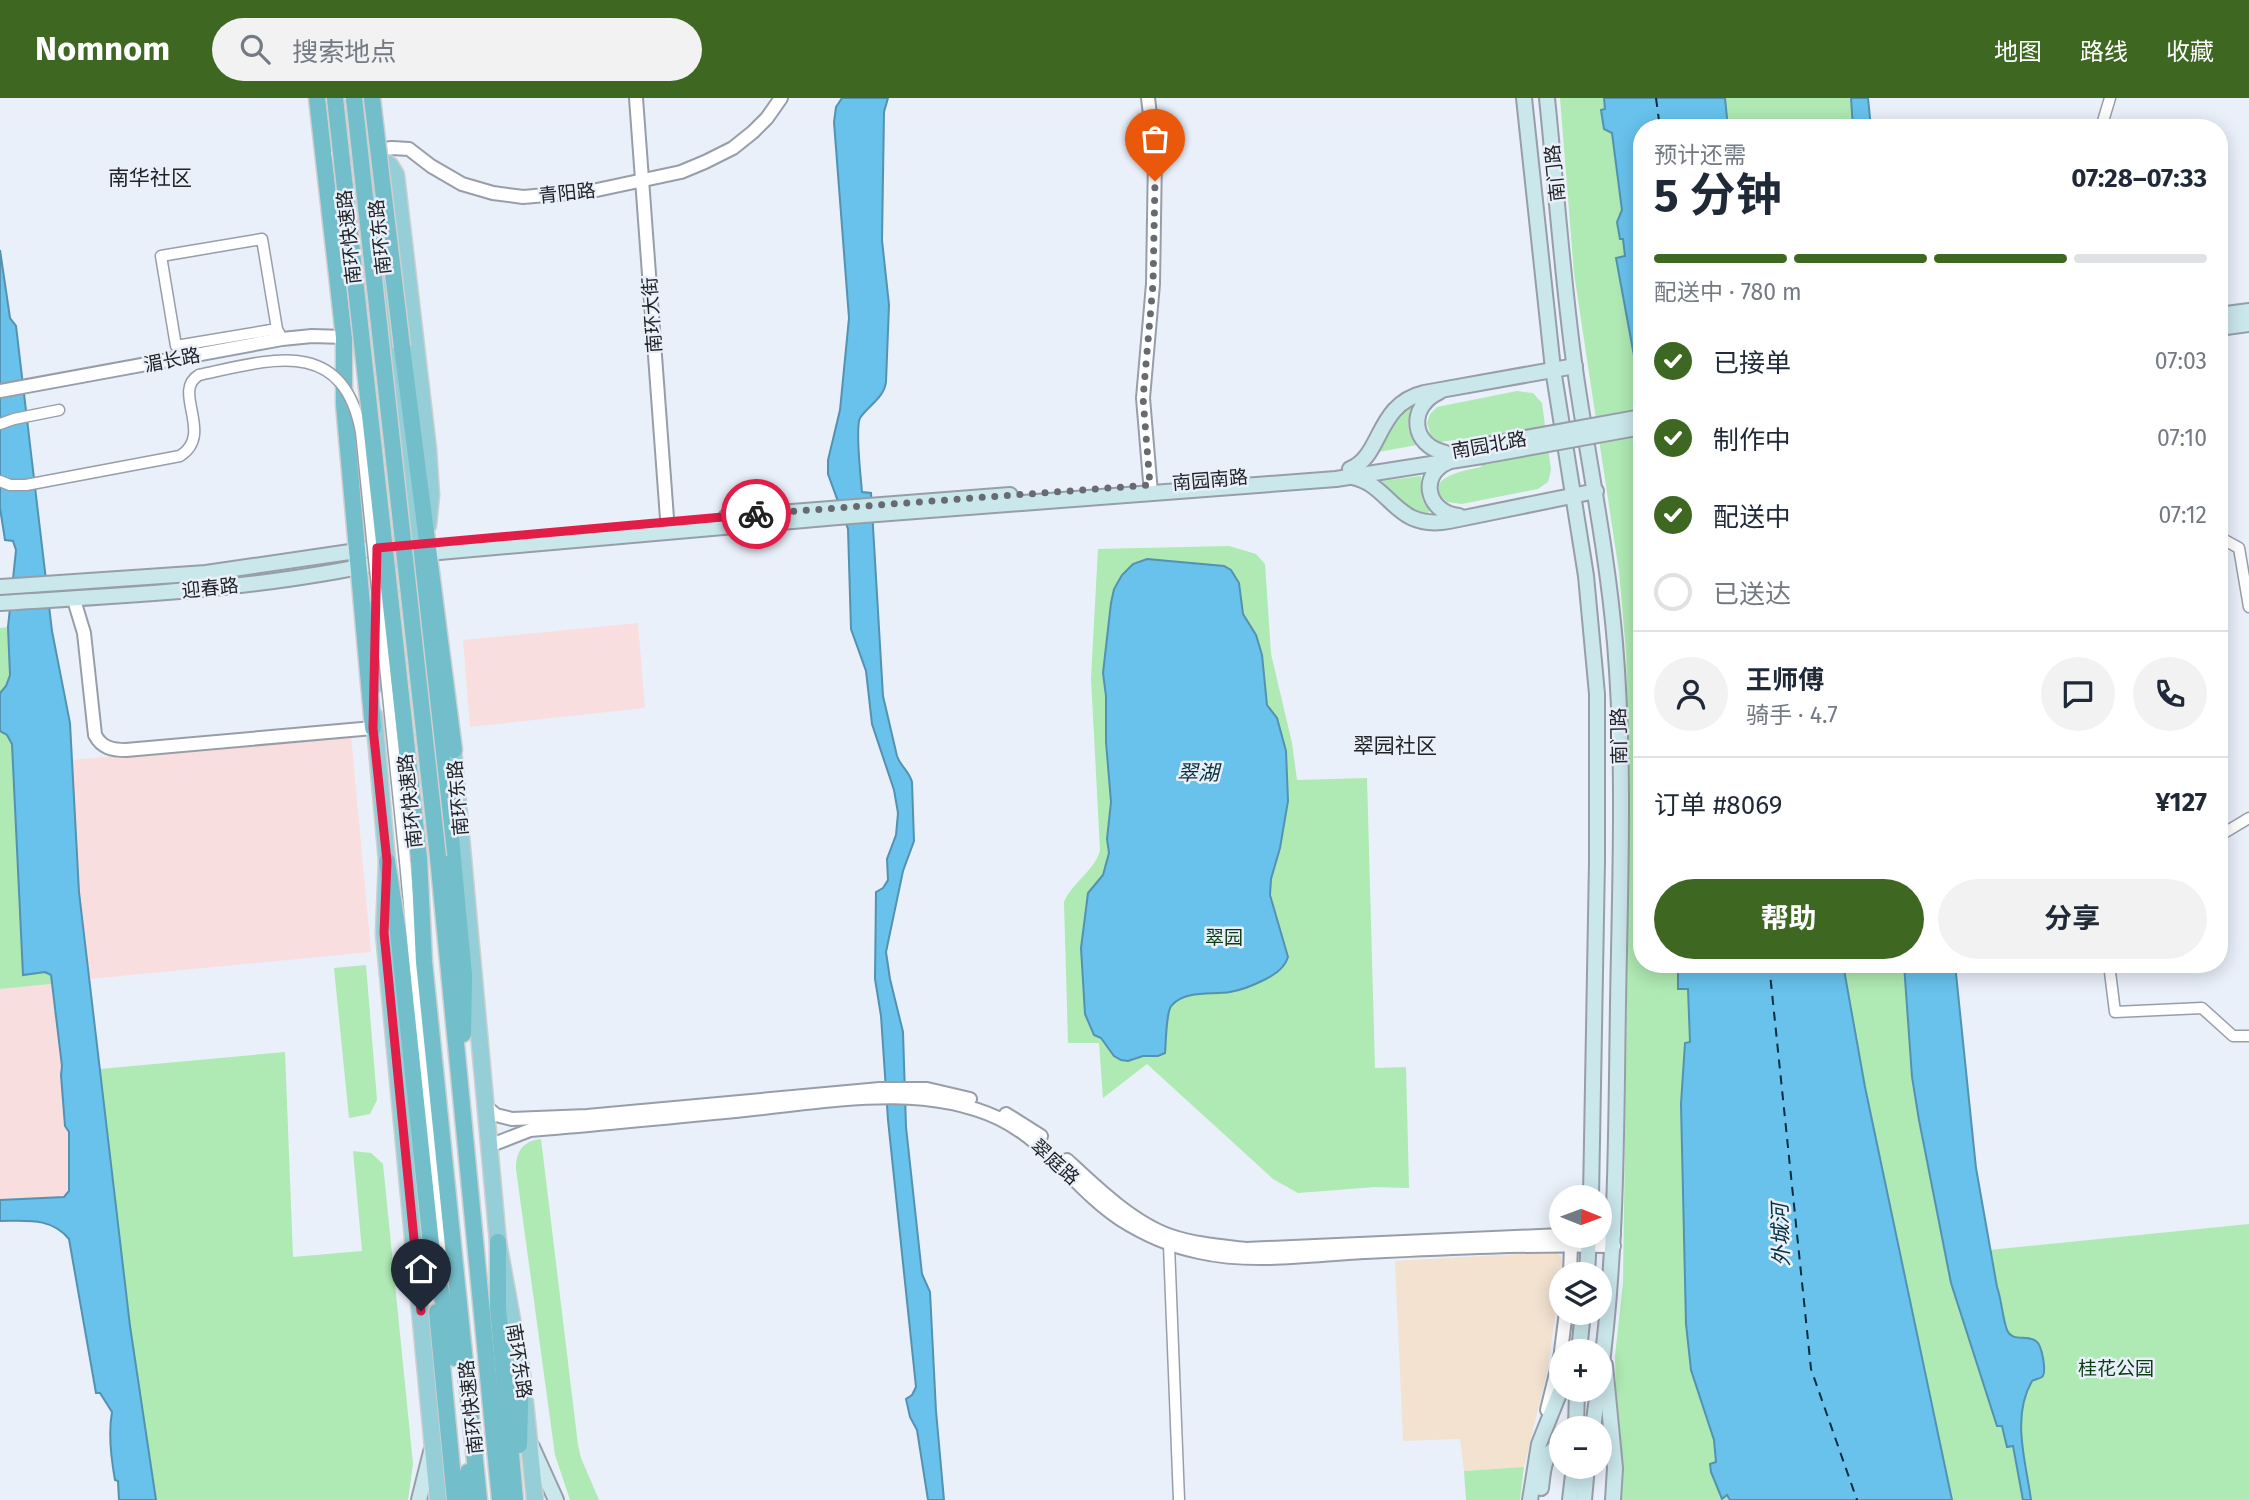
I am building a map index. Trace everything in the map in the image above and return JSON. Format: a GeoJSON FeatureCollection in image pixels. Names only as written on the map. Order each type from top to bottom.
{"type":"FeatureCollection","features":[{"type":"Feature","properties":{"kind":"highway"},"geometry":{"type":"LineString","coordinates":[[314,98],[321,132],[344,337],[344,404],[373,728]]}},
{"type":"Feature","properties":{"kind":"highway","name":"南环快速路"},"geometry":{"type":"LineString","coordinates":[[335,98],[479,1500]]}},
{"type":"Feature","properties":{"kind":"highway","name":"南环快速路"},"geometry":{"type":"LineString","coordinates":[[354,98],[438,858],[462,1117],[499,1474],[504,1500]]}},
{"type":"Feature","properties":{"kind":"highway"},"geometry":{"type":"LineString","coordinates":[[372,98],[402,347],[432,688],[446,784],[464,975],[462,1117]]}},
{"type":"Feature","properties":{"kind":"highway"},"geometry":{"type":"LineString","coordinates":[[387,861],[398,932],[455,1500]]}},
{"type":"Feature","properties":{"kind":"highway"},"geometry":{"type":"LineString","coordinates":[[463,1032],[504,1500]]}},
{"type":"Feature","properties":{"kind":"highway"},"geometry":{"type":"LineString","coordinates":[[498,1241],[498,1308],[516,1500]]}},
{"type":"Feature","properties":{"kind":"highway","name":"南环快速路"},"geometry":{"type":"LineString","coordinates":[[453,1242],[458,1374],[472,1500]]}},
{"type":"Feature","properties":{"kind":"highway"},"geometry":{"type":"LineString","coordinates":[[431,1244],[458,1374]]}},
{"type":"Feature","properties":{"kind":"highway"},"geometry":{"type":"LineString","coordinates":[[516,1500],[521,1366]]}},
{"type":"Feature","properties":{"kind":"highway"},"geometry":{"type":"LineString","coordinates":[[466,1500],[468,1472]]}},
{"type":"Feature","properties":{"kind":"main road"},"geometry":{"type":"LineString","coordinates":[[314,98],[334,296],[344,337]]}},
{"type":"Feature","properties":{"kind":"main road","name":"南环东路"},"geometry":{"type":"LineString","coordinates":[[330,98],[383,555],[373,728],[387,861],[384,933],[438,1500]]}},
{"type":"Feature","properties":{"kind":"main road","name":"南环东路"},"geometry":{"type":"LineString","coordinates":[[366,98],[421,549],[454,750],[498,1241],[521,1366],[535,1500]]}},
{"type":"Feature","properties":{"kind":"main road","name":"南门路"},"geometry":{"type":"LineString","coordinates":[[1524,98],[1553,369],[1586,576],[1593,645],[1598,749],[1591,1185]]}},
{"type":"Feature","properties":{"kind":"main road","name":"南门路"},"geometry":{"type":"LineString","coordinates":[[1547,98],[1575,366],[1611,604],[1620,751],[1610,1185]]}},
{"type":"Feature","properties":{"kind":"main road"},"geometry":{"type":"LineString","coordinates":[[371,152],[390,165],[396,175],[428,449],[431,495],[421,549]]}},
{"type":"Feature","properties":{"kind":"main road"},"geometry":{"type":"LineString","coordinates":[[2228,314],[2249,311]]}},
{"type":"Feature","properties":{"kind":"main road"},"geometry":{"type":"LineString","coordinates":[[2228,327],[2249,324]]}},
{"type":"Feature","properties":{"kind":"main road"},"geometry":{"type":"LineString","coordinates":[[1343,474],[1364,459],[1388,417],[1404,400],[1447,388],[1575,366]]}},
{"type":"Feature","properties":{"kind":"main road"},"geometry":{"type":"LineString","coordinates":[[1447,388],[1424,401],[1418,422],[1424,441],[1447,457],[1432,479],[1431,499],[1443,513],[1468,516]]}},
{"type":"Feature","properties":{"kind":"main road","name":"南园北路"},"geometry":{"type":"LineString","coordinates":[[1481,451],[1633,419]]}},
{"type":"Feature","properties":{"kind":"main road","name":"南园北路"},"geometry":{"type":"LineString","coordinates":[[1343,474],[1633,428]]}},
{"type":"Feature","properties":{"kind":"main road"},"geometry":{"type":"LineString","coordinates":[[1343,474],[1364,482],[1418,521],[1438,523],[1596,491]]}},
{"type":"Feature","properties":{"kind":"main road","name":"南园南路"},"geometry":{"type":"LineString","coordinates":[[421,549],[836,512],[1343,474]]}},
{"type":"Feature","properties":{"kind":"main road","name":"迎春路"},"geometry":{"type":"LineString","coordinates":[[3,603],[208,589],[421,549]]}},
{"type":"Feature","properties":{"kind":"main road"},"geometry":{"type":"LineString","coordinates":[[383,555],[404,690]]}},
{"type":"Feature","properties":{"kind":"main road","name":"迎春路"},"geometry":{"type":"LineString","coordinates":[[2,587],[358,559]]}},
{"type":"Feature","properties":{"kind":"main road"},"geometry":{"type":"LineString","coordinates":[[374,692],[432,688]]}},
{"type":"Feature","properties":{"kind":"main road","name":"南门路"},"geometry":{"type":"LineString","coordinates":[[1604,1339],[1609,1248]]}},
{"type":"Feature","properties":{"kind":"main road"},"geometry":{"type":"LineString","coordinates":[[1530,1500],[1539,1444],[1556,1402]]}},
{"type":"Feature","properties":{"kind":"main road"},"geometry":{"type":"LineString","coordinates":[[1609,1402],[1615,1468],[1613,1500]]}},
{"type":"Feature","properties":{"kind":"main road"},"geometry":{"type":"LineString","coordinates":[[530,1440],[556,1500]]}},
{"type":"Feature","properties":{"kind":"main road"},"geometry":{"type":"LineString","coordinates":[[419,1500],[433,1444]]}},
{"type":"Feature","properties":{"kind":"main road"},"geometry":{"type":"LineString","coordinates":[[1539,1500],[1549,1454]]}},
{"type":"Feature","properties":{"kind":"main road"},"geometry":{"type":"LineString","coordinates":[[1570,1500],[1572,1479]]}},
{"type":"Feature","properties":{"kind":"main road"},"geometry":{"type":"LineString","coordinates":[[1584,1500],[1586,1479]]}},
{"type":"Feature","properties":{"kind":"main road"},"geometry":{"type":"LineString","coordinates":[[1605,1500],[1606,1479]]}},
{"type":"Feature","properties":{"kind":"street","name":"南环大街"},"geometry":{"type":"LineString","coordinates":[[636,98],[668,527]]}},
{"type":"Feature","properties":{"kind":"street","name":"青阳路"},"geometry":{"type":"LineString","coordinates":[[336,155],[392,148],[409,149],[462,184],[494,193],[523,197],[611,188],[681,172],[733,148],[767,118],[781,98]]}},
{"type":"Feature","properties":{"kind":"street"},"geometry":{"type":"LineString","coordinates":[[1148,98],[1155,156],[1153,284],[1143,398],[1150,489]]}},
{"type":"Feature","properties":{"kind":"street"},"geometry":{"type":"LineString","coordinates":[[2103,119],[2109,98]]}},
{"type":"Feature","properties":{"kind":"street"},"geometry":{"type":"LineString","coordinates":[[262,239],[280,334],[176,346],[161,256],[262,239]]}},
{"type":"Feature","properties":{"kind":"street","name":"湄长路"},"geometry":{"type":"LineString","coordinates":[[0,391],[280,334],[344,337]]}},
{"type":"Feature","properties":{"kind":"street"},"geometry":{"type":"LineString","coordinates":[[0,481],[10,485],[26,485],[180,456],[187,452],[195,436],[190,387],[199,375],[265,361],[292,359],[312,365],[333,377],[354,403],[361,432],[412,860],[446,1311]]}},
{"type":"Feature","properties":{"kind":"street"},"geometry":{"type":"LineString","coordinates":[[0,424],[59,410]]}},
{"type":"Feature","properties":{"kind":"street"},"geometry":{"type":"LineString","coordinates":[[2228,542],[2239,548],[2249,607]]}},
{"type":"Feature","properties":{"kind":"street"},"geometry":{"type":"LineString","coordinates":[[74,600],[84,633],[95,735],[99,743],[106,747],[126,750],[373,728]]}},
{"type":"Feature","properties":{"kind":"street"},"geometry":{"type":"LineString","coordinates":[[2228,831],[2249,818]]}},
{"type":"Feature","properties":{"kind":"street"},"geometry":{"type":"LineString","coordinates":[[2110,973],[2115,1012],[2202,1008],[2233,1036],[2249,1036]]}},
{"type":"Feature","properties":{"kind":"street","name":"翠庭路"},"geometry":{"type":"LineString","coordinates":[[485,1106],[496,1115],[512,1119],[910,1093],[927,1089],[953,1094],[1000,1110],[1045,1139],[1118,1206],[1170,1236],[1246,1249],[1549,1236]]}},
{"type":"Feature","properties":{"kind":"street","name":"翠庭路"},"geometry":{"type":"LineString","coordinates":[[910,1093],[999,1119],[1038,1144],[1119,1218],[1169,1245],[1229,1257],[1252,1258],[1549,1245]]}},
{"type":"Feature","properties":{"kind":"street","name":"翠庭路"},"geometry":{"type":"LineString","coordinates":[[489,1146],[530,1130],[881,1094]]}},
{"type":"Feature","properties":{"kind":"street"},"geometry":{"type":"LineString","coordinates":[[1169,1245],[1179,1500]]}},
{"type":"Feature","properties":{"kind":"street"},"geometry":{"type":"LineString","coordinates":[[1539,1444],[1549,1402]]}},
{"type":"Feature","properties":{"kind":"shaded area"},"geometry":{"type":"Polygon","coordinates":[[[638,623],[645,708],[470,727],[463,640],[638,623]]]}},
{"type":"Feature","properties":{"kind":"shaded area"},"geometry":{"type":"Polygon","coordinates":[[[351,735],[371,952],[90,979],[79,892],[72,760],[351,735]]]}},
{"type":"Feature","properties":{"kind":"shaded area"},"geometry":{"type":"Polygon","coordinates":[[[51,984],[62,1066],[65,1125],[69,1132],[69,1191],[64,1197],[0,1200],[0,989],[51,984]]]}},
{"type":"Feature","properties":{"kind":"shaded area"},"geometry":{"type":"Polygon","coordinates":[[[1550,1252],[1561,1257],[1562,1262],[1549,1262],[1549,1325],[1554,1325],[1552,1339],[1549,1339],[1548,1368],[1524,1467],[1464,1471],[1460,1439],[1403,1441],[1395,1261],[1550,1252]]]}},
{"type":"Feature","properties":{"kind":"green space"},"geometry":{"type":"Polygon","coordinates":[[[1560,98],[1603,98],[1605,109],[1601,110],[1604,128],[1612,133],[1622,210],[1617,222],[1625,256],[1616,258],[1633,347],[1633,973],[1678,973],[1678,988],[1688,989],[1690,1042],[1685,1043],[1681,1104],[1686,1324],[1691,1370],[1714,1440],[1716,1462],[1711,1472],[1722,1498],[1728,1495],[1729,1500],[1614,1500],[1618,1452],[1615,1356],[1623,1283],[1630,780],[1626,652],[1619,572],[1574,273],[1560,98]]]}},
{"type":"Feature","properties":{"kind":"green space"},"geometry":{"type":"Polygon","coordinates":[[[1725,98],[1851,98],[1852,119],[1727,119],[1725,98]]]}},
{"type":"Feature","properties":{"kind":"green space"},"geometry":{"type":"Polygon","coordinates":[[[1517,391],[1533,393],[1542,403],[1551,470],[1548,482],[1538,489],[1462,504],[1447,502],[1438,487],[1441,481],[1456,473],[1481,467],[1476,437],[1440,442],[1431,436],[1427,423],[1430,414],[1437,407],[1517,391]]]}},
{"type":"Feature","properties":{"kind":"green space"},"geometry":{"type":"Polygon","coordinates":[[[1414,405],[1408,426],[1417,445],[1378,452],[1382,438],[1391,425],[1414,405]]]}},
{"type":"Feature","properties":{"kind":"green space"},"geometry":{"type":"Polygon","coordinates":[[[1421,476],[1421,494],[1430,510],[1428,514],[1408,505],[1382,481],[1421,476]]]}},
{"type":"Feature","properties":{"kind":"green space","name":"翠园"},"geometry":{"type":"Polygon","coordinates":[[[1229,546],[1256,554],[1265,564],[1271,654],[1292,743],[1297,780],[1367,778],[1375,1068],[1406,1067],[1409,1188],[1375,1187],[1298,1193],[1273,1179],[1147,1064],[1103,1098],[1099,1043],[1068,1043],[1064,902],[1094,863],[1100,850],[1091,678],[1098,549],[1229,546]]]}},
{"type":"Feature","properties":{"kind":"green space"},"geometry":{"type":"Polygon","coordinates":[[[8,627],[10,670],[0,693],[0,628],[8,627]]]}},
{"type":"Feature","properties":{"kind":"green space"},"geometry":{"type":"Polygon","coordinates":[[[0,731],[7,735],[12,744],[23,975],[45,971],[51,975],[51,984],[0,989],[0,731]]]}},
{"type":"Feature","properties":{"kind":"green space"},"geometry":{"type":"Polygon","coordinates":[[[366,965],[377,1100],[370,1114],[349,1118],[334,968],[366,965]]]}},
{"type":"Feature","properties":{"kind":"green space","name":"桂花公园"},"geometry":{"type":"Polygon","coordinates":[[[1845,973],[1905,973],[1912,1077],[1951,1283],[1997,1287],[1989,1250],[2249,1224],[2249,1500],[1952,1500],[1865,1087],[1845,973]]]}},
{"type":"Feature","properties":{"kind":"green space"},"geometry":{"type":"Polygon","coordinates":[[[285,1052],[293,1257],[362,1251],[353,1151],[371,1153],[383,1164],[413,1464],[408,1500],[156,1500],[130,1326],[100,1069],[285,1052]]]}},
{"type":"Feature","properties":{"kind":"green space"},"geometry":{"type":"Polygon","coordinates":[[[541,1139],[578,1445],[599,1500],[570,1500],[555,1455],[516,1169],[517,1157],[522,1148],[541,1139]]]}},
{"type":"Feature","properties":{"kind":"green space"},"geometry":{"type":"Polygon","coordinates":[[[1524,1467],[1520,1500],[1466,1500],[1464,1471],[1524,1467]]]}},
{"type":"Feature","properties":{"kind":"water"},"geometry":{"type":"Polygon","coordinates":[[[842,98],[888,98],[884,112],[882,240],[889,305],[886,382],[879,397],[860,418],[858,442],[862,492],[871,493],[883,696],[897,756],[912,782],[914,841],[903,871],[886,952],[903,1032],[906,1127],[922,1274],[930,1292],[944,1500],[928,1500],[917,1430],[910,1417],[906,1399],[916,1387],[888,1120],[881,1016],[875,979],[876,892],[883,888],[888,880],[887,859],[896,835],[898,813],[894,790],[872,724],[866,671],[851,629],[848,529],[828,474],[828,460],[840,410],[849,318],[834,122],[836,107],[842,98]]]}},
{"type":"Feature","properties":{"kind":"water"},"geometry":{"type":"Polygon","coordinates":[[[1604,98],[1725,98],[1727,119],[1633,119],[1633,350],[1616,258],[1625,256],[1617,222],[1622,210],[1612,133],[1604,129],[1601,110],[1605,109],[1604,98]]]}},
{"type":"Feature","properties":{"kind":"water"},"geometry":{"type":"Polygon","coordinates":[[[1851,98],[1868,98],[1870,119],[1852,119],[1851,98]]]}},
{"type":"Feature","properties":{"kind":"water"},"geometry":{"type":"Polygon","coordinates":[[[0,250],[10,318],[16,326],[52,631],[70,723],[79,892],[130,1326],[156,1500],[119,1500],[118,1481],[115,1480],[110,1446],[112,1412],[100,1393],[96,1393],[69,1239],[46,1224],[0,1221],[0,1200],[64,1197],[69,1191],[69,1132],[65,1126],[62,1066],[51,975],[45,972],[23,975],[12,744],[7,735],[0,731],[0,693],[10,675],[8,627],[16,550],[13,541],[5,540],[0,508],[0,250]]]}},
{"type":"Feature","properties":{"kind":"water","name":"翠湖"},"geometry":{"type":"Polygon","coordinates":[[[1147,559],[1224,566],[1231,570],[1239,583],[1243,614],[1256,635],[1262,655],[1267,705],[1277,718],[1286,751],[1288,801],[1270,895],[1288,957],[1277,973],[1248,987],[1230,992],[1192,995],[1178,1000],[1170,1008],[1165,1053],[1128,1061],[1114,1056],[1101,1038],[1094,1035],[1085,1014],[1081,948],[1088,893],[1103,875],[1109,853],[1107,839],[1111,802],[1103,673],[1111,603],[1114,589],[1122,575],[1133,564],[1147,559]]]}},
{"type":"Feature","properties":{"kind":"water","name":"外城河"},"geometry":{"type":"Polygon","coordinates":[[[1678,973],[1845,973],[1865,1087],[1952,1500],[1730,1500],[1727,1495],[1722,1499],[1711,1472],[1710,1464],[1716,1462],[1714,1440],[1691,1370],[1686,1324],[1681,1104],[1685,1043],[1690,1042],[1688,989],[1678,989],[1678,973]]]}},
{"type":"Feature","properties":{"kind":"water"},"geometry":{"type":"Polygon","coordinates":[[[1905,973],[1956,973],[1976,1168],[2004,1319],[2010,1334],[2036,1341],[2043,1359],[2042,1377],[2032,1381],[2022,1409],[2022,1440],[2031,1500],[2023,1500],[2013,1446],[2007,1447],[2002,1426],[1997,1426],[1951,1283],[1912,1077],[1905,973]]]}},
{"type":"Feature","properties":{"kind":"ferry route"},"geometry":{"type":"LineString","coordinates":[[1656,98],[1659,119]]}},
{"type":"Feature","properties":{"kind":"ferry route"},"geometry":{"type":"LineString","coordinates":[[1770,973],[1811,1369],[1857,1500]]}},
{"type":"Feature","properties":{"kind":"way so far"},"geometry":{"type":"LineString","coordinates":[[756,514],[1150,485],[1143,398],[1153,284],[1155,181]]}},
{"type":"Feature","properties":{"kind":"district","name":"南华社区"},"geometry":{"type":"Point","coordinates":[150,178]}},
{"type":"Feature","properties":{"kind":"district","name":"翠园社区"},"geometry":{"type":"Point","coordinates":[1395,746]}},
{"type":"Feature","properties":{"kind":"route"},"geometry":{"type":"LineString","coordinates":[[421,1311],[384,933],[387,861],[373,728],[377,548],[756,514]]}}]}
